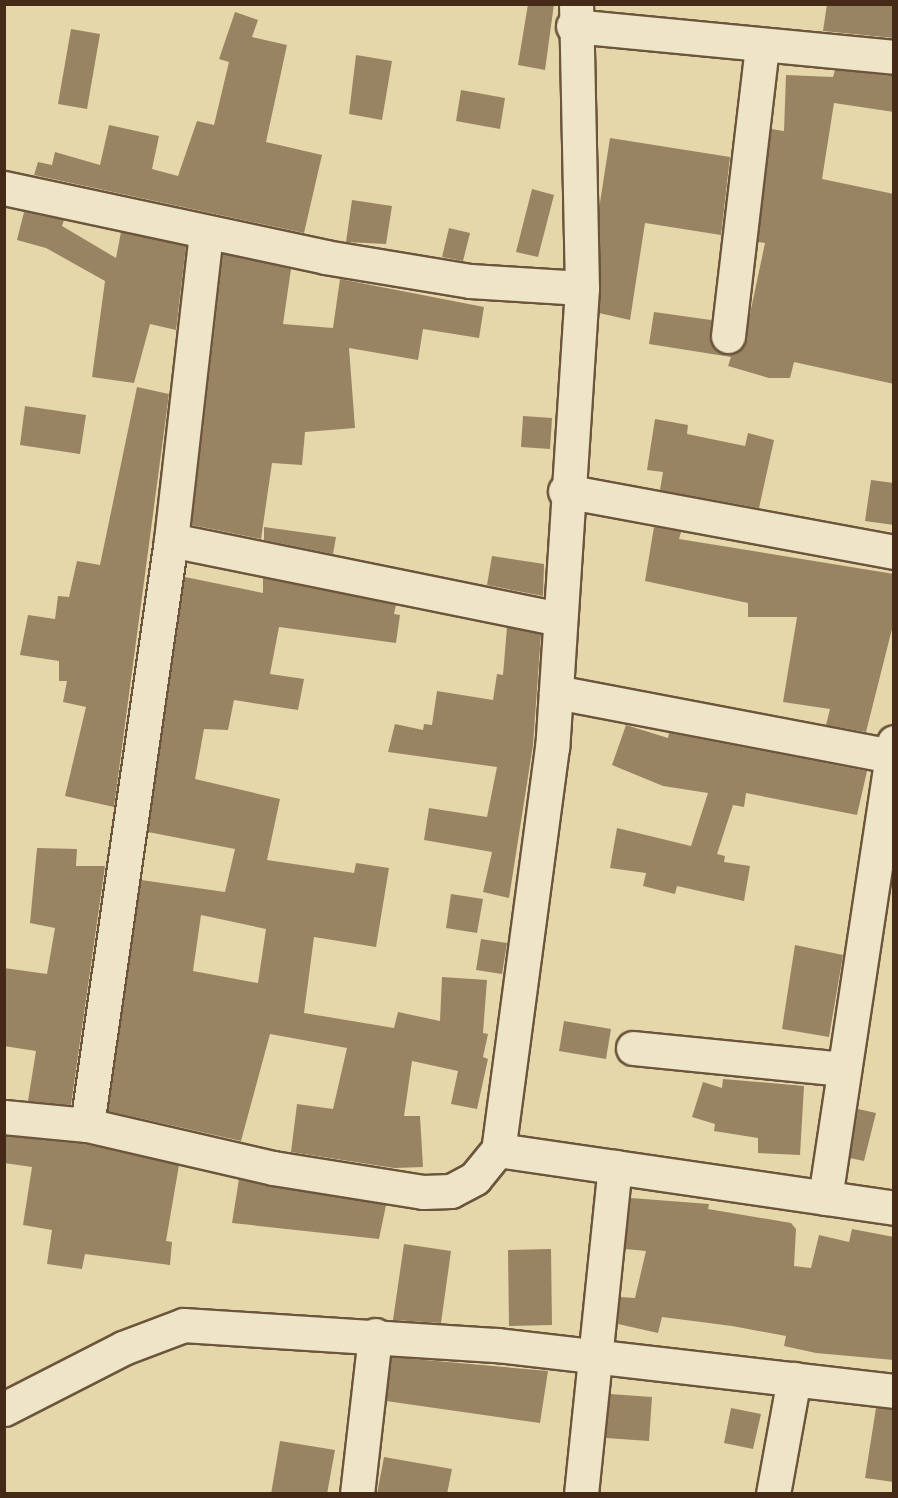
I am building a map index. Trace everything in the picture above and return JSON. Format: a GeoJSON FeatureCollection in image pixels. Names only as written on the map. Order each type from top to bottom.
{"type":"FeatureCollection","features":[{"type":"Feature","properties":{"kind":"street"},"geometry":{"type":"LineString","coordinates":[[4,1117],[87,1125],[273,1168],[423,1192],[451,1191],[476,1178],[498,1150],[556,692],[565,491],[582,288],[574,15],[762,47],[894,57]]}},
{"type":"Feature","properties":{"kind":"street"},"geometry":{"type":"LineString","coordinates":[[728,336],[762,47]]}},
{"type":"Feature","properties":{"kind":"street"},"geometry":{"type":"LineString","coordinates":[[4,188],[206,234],[470,281],[582,288]]}},
{"type":"Feature","properties":{"kind":"street"},"geometry":{"type":"LineString","coordinates":[[87,1125],[171,540],[206,234]]}},
{"type":"Feature","properties":{"kind":"street"},"geometry":{"type":"LineString","coordinates":[[565,491],[894,552]]}},
{"type":"Feature","properties":{"kind":"street"},"geometry":{"type":"LineString","coordinates":[[171,540],[560,619]]}},
{"type":"Feature","properties":{"kind":"street"},"geometry":{"type":"LineString","coordinates":[[556,692],[892,749],[842,1069],[825,1198]]}},
{"type":"Feature","properties":{"kind":"street"},"geometry":{"type":"LineString","coordinates":[[633,1048],[842,1069]]}},
{"type":"Feature","properties":{"kind":"street"},"geometry":{"type":"LineString","coordinates":[[498,1150],[894,1208]]}},
{"type":"Feature","properties":{"kind":"street"},"geometry":{"type":"LineString","coordinates":[[581,1494],[593,1355],[615,1167]]}},
{"type":"Feature","properties":{"kind":"street"},"geometry":{"type":"LineString","coordinates":[[4,1409],[123,1348],[183,1325],[375,1335],[593,1355],[894,1391]]}},
{"type":"Feature","properties":{"kind":"street"},"geometry":{"type":"LineString","coordinates":[[357,1494],[375,1335]]}},
{"type":"Feature","properties":{"kind":"street"},"geometry":{"type":"LineString","coordinates":[[773,1494],[794,1379]]}},
{"type":"Feature","properties":{"kind":"building"},"geometry":{"type":"Polygon","coordinates":[[[528,4],[554,4],[545,70],[518,65],[528,4]]]}},
{"type":"Feature","properties":{"kind":"building"},"geometry":{"type":"Polygon","coordinates":[[[827,4],[894,4],[894,38],[823,31],[827,4]]]}},
{"type":"Feature","properties":{"kind":"building"},"geometry":{"type":"Polygon","coordinates":[[[235,12],[258,20],[252,37],[287,45],[266,142],[322,155],[304,233],[34,175],[38,162],[52,165],[55,152],[100,165],[109,125],[159,136],[152,169],[178,176],[197,121],[214,125],[229,62],[219,59],[235,12]]]}},
{"type":"Feature","properties":{"kind":"building"},"geometry":{"type":"Polygon","coordinates":[[[71,29],[100,34],[87,109],[58,104],[71,29]]]}},
{"type":"Feature","properties":{"kind":"building"},"geometry":{"type":"Polygon","coordinates":[[[356,55],[392,61],[382,120],[349,114],[356,55]]]}},
{"type":"Feature","properties":{"kind":"building"},"geometry":{"type":"Polygon","coordinates":[[[835,70],[894,76],[894,112],[834,103],[822,179],[894,194],[894,384],[794,362],[790,378],[769,378],[728,366],[731,357],[649,344],[654,312],[711,320],[711,343],[725,354],[743,347],[765,243],[758,242],[771,129],[784,131],[786,75],[833,77],[835,70]]]}},
{"type":"Feature","properties":{"kind":"building"},"geometry":{"type":"Polygon","coordinates":[[[461,90],[505,98],[500,129],[456,121],[461,90]]]}},
{"type":"Feature","properties":{"kind":"building"},"geometry":{"type":"Polygon","coordinates":[[[610,138],[730,157],[721,235],[645,223],[630,320],[599,313],[599,209],[610,138]]]}},
{"type":"Feature","properties":{"kind":"building"},"geometry":{"type":"Polygon","coordinates":[[[532,189],[554,195],[538,257],[516,252],[532,189]]]}},
{"type":"Feature","properties":{"kind":"building"},"geometry":{"type":"Polygon","coordinates":[[[352,200],[392,206],[386,244],[346,242],[352,200]]]}},
{"type":"Feature","properties":{"kind":"building"},"geometry":{"type":"Polygon","coordinates":[[[24,212],[64,220],[62,226],[116,258],[121,232],[186,246],[176,330],[150,324],[134,383],[92,377],[105,281],[46,248],[17,240],[24,212]]]}},
{"type":"Feature","properties":{"kind":"building"},"geometry":{"type":"Polygon","coordinates":[[[449,228],[470,233],[463,261],[442,257],[449,228]]]}},
{"type":"Feature","properties":{"kind":"building"},"geometry":{"type":"Polygon","coordinates":[[[223,254],[291,269],[283,324],[333,328],[340,279],[484,307],[479,338],[423,329],[418,360],[349,348],[355,428],[305,432],[302,465],[272,463],[261,539],[192,525],[223,254]]]}},
{"type":"Feature","properties":{"kind":"building"},"geometry":{"type":"Polygon","coordinates":[[[137,387],[169,394],[114,807],[65,796],[86,707],[63,702],[67,681],[59,681],[59,661],[20,655],[28,615],[55,619],[58,596],[69,597],[77,561],[100,565],[137,387]]]}},
{"type":"Feature","properties":{"kind":"building"},"geometry":{"type":"Polygon","coordinates":[[[25,406],[86,415],[80,454],[20,445],[25,406]]]}},
{"type":"Feature","properties":{"kind":"building"},"geometry":{"type":"Polygon","coordinates":[[[523,416],[552,418],[550,449],[521,447],[523,416]]]}},
{"type":"Feature","properties":{"kind":"building"},"geometry":{"type":"Polygon","coordinates":[[[655,419],[688,425],[687,434],[745,446],[748,433],[774,440],[759,508],[660,490],[663,472],[647,470],[655,419]]]}},
{"type":"Feature","properties":{"kind":"building"},"geometry":{"type":"Polygon","coordinates":[[[871,480],[894,483],[894,525],[865,521],[871,480]]]}},
{"type":"Feature","properties":{"kind":"building"},"geometry":{"type":"Polygon","coordinates":[[[264,527],[336,537],[333,554],[264,540],[264,527]]]}},
{"type":"Feature","properties":{"kind":"building"},"geometry":{"type":"Polygon","coordinates":[[[654,527],[681,532],[679,539],[894,574],[894,621],[866,732],[826,725],[830,709],[783,702],[797,617],[748,617],[748,603],[645,581],[654,527]]]}},
{"type":"Feature","properties":{"kind":"building"},"geometry":{"type":"Polygon","coordinates":[[[492,556],[544,564],[543,596],[487,585],[492,556]]]}},
{"type":"Feature","properties":{"kind":"building"},"geometry":{"type":"Polygon","coordinates":[[[185,577],[263,593],[263,578],[396,605],[394,614],[400,615],[396,643],[279,627],[270,674],[304,679],[298,710],[234,700],[228,730],[204,729],[195,779],[280,799],[267,860],[354,873],[356,863],[389,868],[376,947],[314,937],[304,1013],[394,1028],[398,1012],[440,1021],[442,977],[487,980],[483,1033],[488,1034],[483,1057],[488,1059],[477,1109],[451,1104],[458,1071],[412,1061],[404,1116],[420,1116],[423,1167],[394,1168],[291,1152],[297,1104],[333,1109],[347,1048],[270,1034],[241,1141],[108,1111],[141,880],[225,892],[235,849],[148,832],[185,577]],[[201,915],[193,971],[258,983],[266,929],[201,915]]]}},
{"type":"Feature","properties":{"kind":"building"},"geometry":{"type":"Polygon","coordinates":[[[507,627],[541,634],[533,745],[509,898],[483,892],[492,852],[424,840],[429,808],[487,817],[497,767],[388,752],[395,724],[423,730],[424,724],[432,725],[437,691],[493,700],[497,674],[503,675],[507,627]]]}},
{"type":"Feature","properties":{"kind":"building"},"geometry":{"type":"Polygon","coordinates":[[[626,725],[668,738],[669,733],[867,771],[857,815],[746,793],[744,807],[733,805],[717,854],[725,856],[724,862],[750,866],[744,901],[677,886],[675,894],[643,886],[646,873],[610,868],[617,828],[691,846],[708,793],[663,786],[612,765],[626,725]]]}},
{"type":"Feature","properties":{"kind":"building"},"geometry":{"type":"Polygon","coordinates":[[[37,848],[77,849],[76,866],[105,866],[71,1105],[28,1101],[36,1051],[4,1046],[4,968],[47,974],[55,928],[30,923],[37,848]]]}},
{"type":"Feature","properties":{"kind":"building"},"geometry":{"type":"Polygon","coordinates":[[[451,894],[483,899],[477,933],[446,928],[451,894]]]}},
{"type":"Feature","properties":{"kind":"building"},"geometry":{"type":"Polygon","coordinates":[[[481,939],[507,943],[502,974],[476,970],[481,939]]]}},
{"type":"Feature","properties":{"kind":"building"},"geometry":{"type":"Polygon","coordinates":[[[795,945],[843,955],[829,1037],[782,1029],[795,945]]]}},
{"type":"Feature","properties":{"kind":"building"},"geometry":{"type":"Polygon","coordinates":[[[564,1021],[611,1029],[606,1059],[559,1051],[564,1021]]]}},
{"type":"Feature","properties":{"kind":"building"},"geometry":{"type":"Polygon","coordinates":[[[723,1079],[804,1086],[800,1155],[758,1153],[758,1138],[714,1131],[715,1124],[692,1117],[703,1082],[722,1088],[723,1079]]]}},
{"type":"Feature","properties":{"kind":"building"},"geometry":{"type":"Polygon","coordinates":[[[858,1109],[876,1113],[864,1161],[850,1158],[858,1109]]]}},
{"type":"Feature","properties":{"kind":"building"},"geometry":{"type":"Polygon","coordinates":[[[4,1136],[84,1144],[179,1165],[166,1241],[172,1242],[170,1265],[85,1254],[82,1269],[47,1264],[52,1230],[23,1225],[32,1167],[4,1163],[4,1136]]]}},
{"type":"Feature","properties":{"kind":"building"},"geometry":{"type":"Polygon","coordinates":[[[239,1179],[386,1205],[379,1239],[232,1223],[239,1179]]]}},
{"type":"Feature","properties":{"kind":"building"},"geometry":{"type":"Polygon","coordinates":[[[631,1198],[709,1204],[708,1209],[791,1223],[796,1229],[794,1266],[811,1268],[819,1235],[849,1242],[852,1229],[894,1237],[894,1360],[816,1353],[784,1346],[786,1336],[732,1326],[662,1317],[658,1333],[618,1324],[620,1297],[635,1298],[646,1251],[625,1249],[631,1198]]]}},
{"type":"Feature","properties":{"kind":"building"},"geometry":{"type":"Polygon","coordinates":[[[404,1244],[451,1251],[441,1323],[393,1320],[404,1244]]]}},
{"type":"Feature","properties":{"kind":"building"},"geometry":{"type":"Polygon","coordinates":[[[551,1249],[552,1325],[509,1326],[508,1250],[551,1249]]]}},
{"type":"Feature","properties":{"kind":"building"},"geometry":{"type":"Polygon","coordinates":[[[391,1357],[548,1371],[540,1423],[386,1401],[391,1357]]]}},
{"type":"Feature","properties":{"kind":"building"},"geometry":{"type":"Polygon","coordinates":[[[610,1394],[652,1397],[649,1441],[606,1438],[610,1394]]]}},
{"type":"Feature","properties":{"kind":"building"},"geometry":{"type":"Polygon","coordinates":[[[731,1408],[761,1414],[753,1449],[724,1443],[731,1408]]]}},
{"type":"Feature","properties":{"kind":"building"},"geometry":{"type":"Polygon","coordinates":[[[876,1408],[894,1409],[894,1482],[865,1478],[876,1408]]]}},
{"type":"Feature","properties":{"kind":"building"},"geometry":{"type":"Polygon","coordinates":[[[280,1441],[335,1450],[327,1494],[271,1494],[280,1441]]]}},
{"type":"Feature","properties":{"kind":"building"},"geometry":{"type":"Polygon","coordinates":[[[384,1457],[452,1469],[447,1494],[377,1494],[384,1457]]]}}]}
